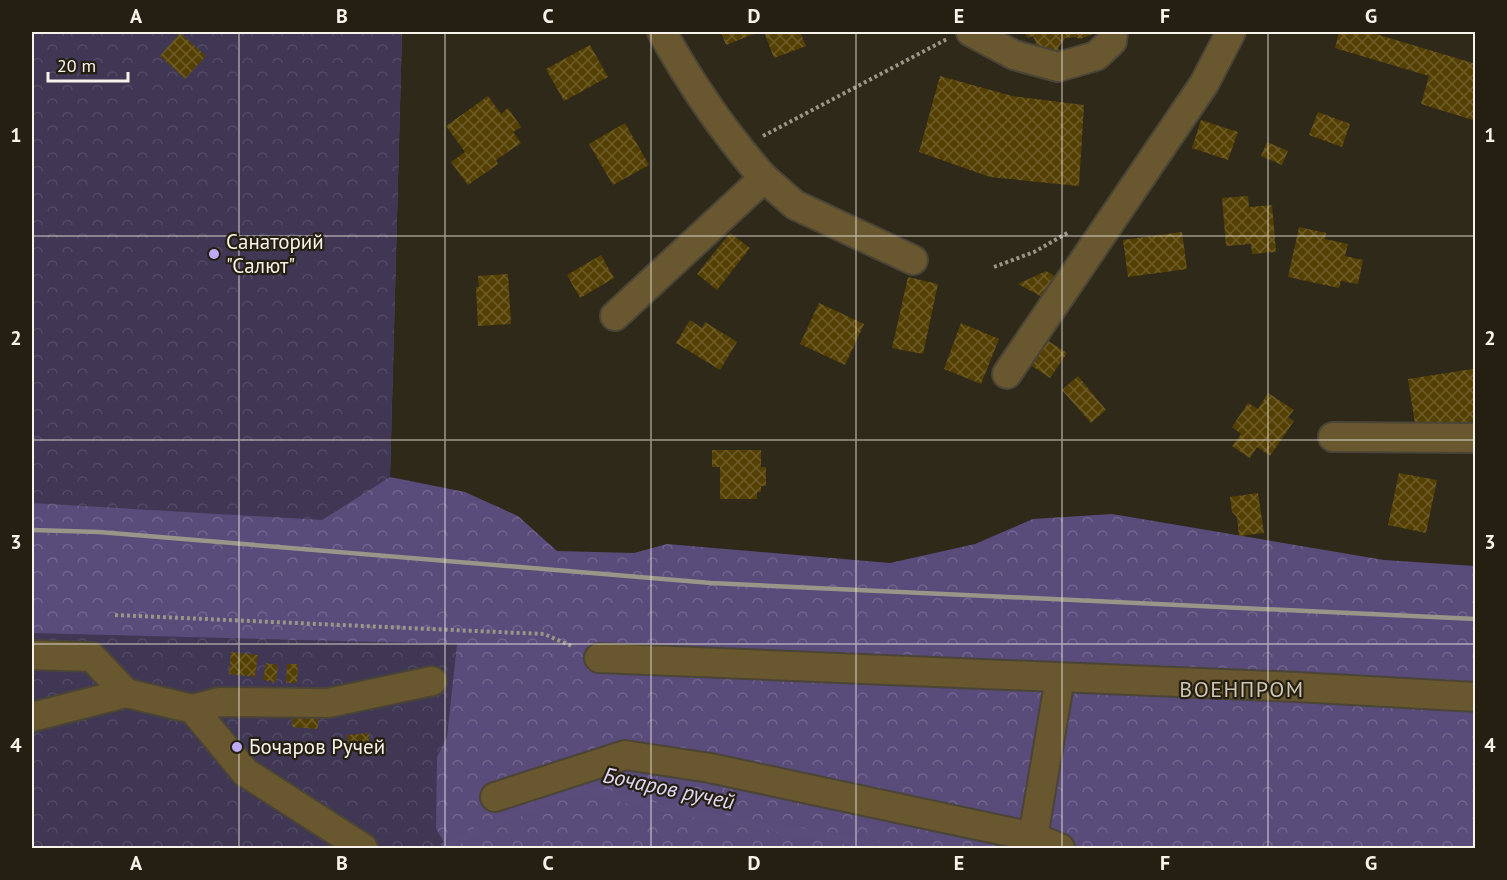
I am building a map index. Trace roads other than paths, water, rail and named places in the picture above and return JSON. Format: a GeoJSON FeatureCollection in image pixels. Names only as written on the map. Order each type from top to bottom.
{"type":"FeatureCollection","features":[{"type":"Feature","properties":{"kind":"lane"},"geometry":{"type":"LineString","coordinates":[[662,32],[685,73],[738,149],[764,178],[795,205],[913,260]]}},
{"type":"Feature","properties":{"kind":"lane"},"geometry":{"type":"LineString","coordinates":[[961,34],[1014,55],[1058,67],[1096,56],[1112,41],[1113,32]]}},
{"type":"Feature","properties":{"kind":"lane"},"geometry":{"type":"LineString","coordinates":[[1007,374],[1204,84],[1231,32]]}},
{"type":"Feature","properties":{"kind":"lane"},"geometry":{"type":"LineString","coordinates":[[615,316],[764,178]]}},
{"type":"Feature","properties":{"kind":"lane"},"geometry":{"type":"LineString","coordinates":[[1333,437],[1476,438]]}},
{"type":"Feature","properties":{"kind":"lane"},"geometry":{"type":"LineString","coordinates":[[32,655],[92,657],[126,693]]}},
{"type":"Feature","properties":{"kind":"lane"},"geometry":{"type":"LineString","coordinates":[[599,658],[1476,697]]}},
{"type":"Feature","properties":{"kind":"lane"},"geometry":{"type":"LineString","coordinates":[[1033,837],[1060,678]]}},
{"type":"Feature","properties":{"kind":"lane"},"geometry":{"type":"LineString","coordinates":[[32,717],[126,693],[194,709],[219,702],[328,703],[432,681]]}},
{"type":"Feature","properties":{"kind":"lane"},"geometry":{"type":"LineString","coordinates":[[194,709],[245,772],[363,849]]}},
{"type":"Feature","properties":{"kind":"lane"},"geometry":{"type":"LineString","coordinates":[[495,797],[625,755],[710,768],[1033,837],[1060,849]]}},
{"type":"Feature","properties":{"kind":"waterway","name":"Бочаров ручей"},"geometry":{"type":"LineString","coordinates":[[445,846],[555,796],[588,789],[656,807],[893,848]]}},
{"type":"Feature","properties":{"kind":"railway"},"geometry":{"type":"LineString","coordinates":[[32,530],[99,532],[711,583],[1476,619]]}},
{"type":"Feature","properties":{"kind":"place","name":"Санаторий \"Салют\""},"geometry":{"type":"Point","coordinates":[214,254]}},
{"type":"Feature","properties":{"kind":"place","name":"Бочаров Ручей"},"geometry":{"type":"Point","coordinates":[237,747]}},
{"type":"Feature","properties":{"kind":"district","name":"ВОЕНПРОМ"},"geometry":{"type":"Point","coordinates":[1242,689]}}]}
